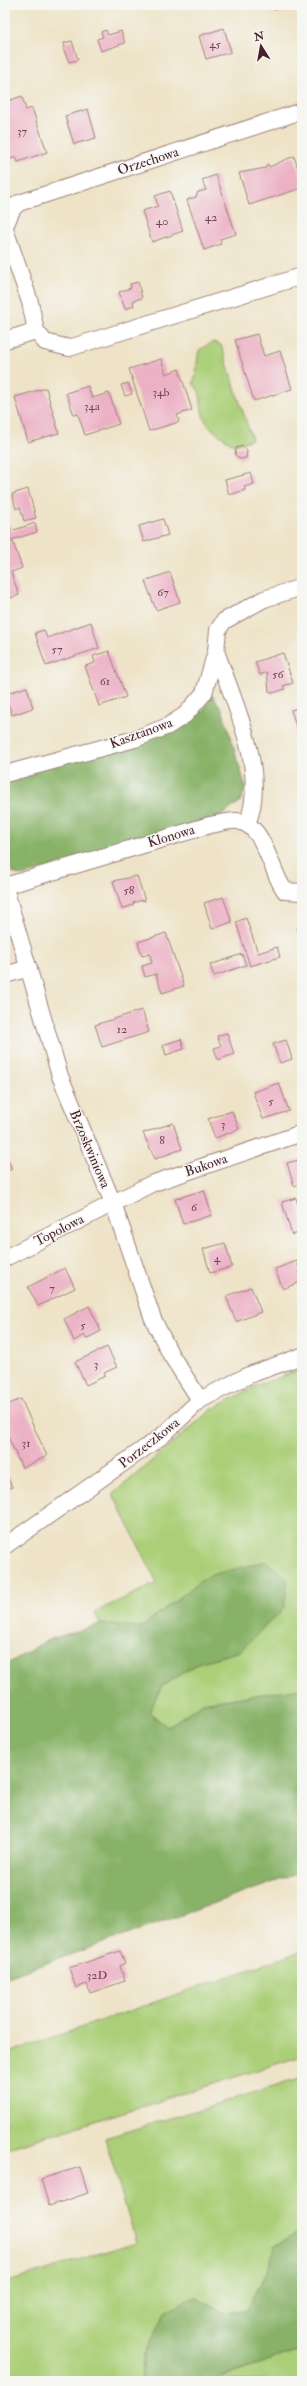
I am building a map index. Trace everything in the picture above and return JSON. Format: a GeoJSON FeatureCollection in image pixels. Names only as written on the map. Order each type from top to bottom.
{"type":"FeatureCollection","features":[{"type":"Feature","properties":{"kind":"street","name":"Orzechowa"},"geometry":{"type":"LineString","coordinates":[[36,331],[30,302],[5,227],[13,208],[19,204],[302,111]]}},
{"type":"Feature","properties":{"kind":"street"},"geometry":{"type":"LineString","coordinates":[[5,340],[36,331],[45,342],[69,348],[302,276]]}},
{"type":"Feature","properties":{"kind":"street","name":"Kasztanowa"},"geometry":{"type":"LineString","coordinates":[[5,774],[135,739],[168,726],[185,715],[204,693],[216,651],[218,630],[224,621],[264,599],[302,587]]}},
{"type":"Feature","properties":{"kind":"street"},"geometry":{"type":"LineString","coordinates":[[216,651],[253,761],[255,783],[253,810],[247,824],[259,836],[282,887],[286,891],[302,892]]}},
{"type":"Feature","properties":{"kind":"street","name":"Klonowa"},"geometry":{"type":"LineString","coordinates":[[5,887],[210,825],[236,821],[247,824]]}},
{"type":"Feature","properties":{"kind":"street","name":"Brzoskwiniowa"},"geometry":{"type":"LineString","coordinates":[[5,887],[60,1076],[113,1203],[153,1319],[171,1355],[200,1400]]}},
{"type":"Feature","properties":{"kind":"street"},"geometry":{"type":"LineString","coordinates":[[5,976],[29,968]]}},
{"type":"Feature","properties":{"kind":"street","name":"Bukowa"},"geometry":{"type":"LineString","coordinates":[[113,1203],[152,1184],[302,1133]]}},
{"type":"Feature","properties":{"kind":"street","name":"Topolowa"},"geometry":{"type":"LineString","coordinates":[[5,1258],[113,1203]]}},
{"type":"Feature","properties":{"kind":"street","name":"Porzeczkowa"},"geometry":{"type":"LineString","coordinates":[[5,1546],[156,1440],[200,1400],[250,1375],[302,1356]]}},
{"type":"Feature","properties":{"kind":"green space"},"geometry":{"type":"Polygon","coordinates":[[[213,342],[221,345],[252,439],[235,445],[216,433],[205,420],[199,391],[193,383],[196,375],[199,350],[213,342]]]}},
{"type":"Feature","properties":{"kind":"green space"},"geometry":{"type":"Polygon","coordinates":[[[212,695],[222,709],[246,788],[240,802],[222,815],[22,876],[13,873],[5,859],[5,778],[184,724],[204,710],[212,695]]]}},
{"type":"Feature","properties":{"kind":"green space"},"geometry":{"type":"Polygon","coordinates":[[[302,1369],[302,1688],[203,1703],[167,1727],[149,1712],[161,1687],[198,1663],[240,1651],[169,1605],[142,1627],[100,1624],[95,1612],[157,1583],[113,1494],[211,1410],[256,1386],[302,1369]]]}},
{"type":"Feature","properties":{"kind":"green space"},"geometry":{"type":"Polygon","coordinates":[[[266,1561],[288,1579],[284,1608],[240,1651],[198,1663],[161,1687],[149,1712],[167,1727],[203,1703],[302,1688],[302,1872],[5,1978],[5,1665],[48,1640],[100,1624],[142,1627],[207,1576],[266,1561]]]}},
{"type":"Feature","properties":{"kind":"green space"},"geometry":{"type":"Polygon","coordinates":[[[302,1951],[302,2056],[5,2149],[5,2054],[302,1951]]]}},
{"type":"Feature","properties":{"kind":"green space"},"geometry":{"type":"Polygon","coordinates":[[[302,2078],[302,2231],[274,2246],[270,2265],[246,2311],[224,2313],[194,2298],[144,2354],[141,2381],[34,2381],[5,2378],[5,2283],[136,2242],[105,2138],[302,2078]]]}},
{"type":"Feature","properties":{"kind":"green space"},"geometry":{"type":"Polygon","coordinates":[[[302,2231],[302,2349],[209,2381],[141,2381],[144,2354],[166,2311],[194,2297],[224,2313],[246,2311],[270,2265],[274,2246],[302,2231]]]}},
{"type":"Feature","properties":{"kind":"green space"},"geometry":{"type":"Polygon","coordinates":[[[302,2349],[302,2381],[209,2381],[302,2349]]]}},
{"type":"Feature","properties":{"kind":"green space"},"geometry":{"type":"Polygon","coordinates":[[[5,2378],[33,2379],[34,2381],[5,2381],[5,2378]]]}},
{"type":"Feature","properties":{"kind":"building"},"geometry":{"type":"Polygon","coordinates":[[[255,5],[270,5],[257,9],[255,5]]]}},
{"type":"Feature","properties":{"kind":"building"},"geometry":{"type":"Polygon","coordinates":[[[272,5],[280,5],[281,8],[274,10],[272,5]]]}},
{"type":"Feature","properties":{"kind":"building"},"geometry":{"type":"Polygon","coordinates":[[[224,28],[231,52],[206,59],[199,36],[224,28]]]}},
{"type":"Feature","properties":{"kind":"building"},"geometry":{"type":"Polygon","coordinates":[[[106,30],[108,35],[121,31],[125,43],[101,51],[97,39],[103,37],[101,32],[106,30]]]}},
{"type":"Feature","properties":{"kind":"building"},"geometry":{"type":"Polygon","coordinates":[[[72,41],[78,60],[69,62],[63,48],[65,47],[64,43],[72,41]]]}},
{"type":"Feature","properties":{"kind":"building"},"geometry":{"type":"Polygon","coordinates":[[[22,96],[26,110],[32,108],[47,152],[18,162],[16,157],[5,161],[5,102],[22,96]]]}},
{"type":"Feature","properties":{"kind":"building"},"geometry":{"type":"Polygon","coordinates":[[[88,109],[96,138],[74,144],[65,116],[88,109]]]}},
{"type":"Feature","properties":{"kind":"building"},"geometry":{"type":"Polygon","coordinates":[[[294,156],[302,181],[302,188],[249,205],[239,173],[266,168],[266,165],[268,164],[269,167],[294,156]]]}},
{"type":"Feature","properties":{"kind":"building"},"geometry":{"type":"Polygon","coordinates":[[[216,175],[236,234],[220,239],[221,244],[204,250],[187,200],[196,197],[198,192],[206,190],[202,180],[216,175]]]}},
{"type":"Feature","properties":{"kind":"building"},"geometry":{"type":"Polygon","coordinates":[[[170,191],[183,231],[152,242],[142,211],[158,206],[155,196],[170,191]]]}},
{"type":"Feature","properties":{"kind":"building"},"geometry":{"type":"Polygon","coordinates":[[[138,282],[142,298],[133,301],[134,306],[125,309],[119,292],[131,288],[130,284],[138,282]]]}},
{"type":"Feature","properties":{"kind":"building"},"geometry":{"type":"Polygon","coordinates":[[[257,334],[264,356],[280,351],[292,389],[254,401],[235,340],[257,334]]]}},
{"type":"Feature","properties":{"kind":"building"},"geometry":{"type":"Polygon","coordinates":[[[161,359],[166,374],[179,369],[192,410],[177,415],[179,422],[149,431],[129,369],[161,359]]]}},
{"type":"Feature","properties":{"kind":"building"},"geometry":{"type":"Polygon","coordinates":[[[128,383],[132,394],[125,396],[121,385],[128,383]]]}},
{"type":"Feature","properties":{"kind":"building"},"geometry":{"type":"Polygon","coordinates":[[[88,386],[92,398],[109,393],[119,424],[85,435],[78,414],[74,415],[66,393],[88,386]]]}},
{"type":"Feature","properties":{"kind":"building"},"geometry":{"type":"Polygon","coordinates":[[[46,388],[59,433],[28,442],[15,397],[46,388]]]}},
{"type":"Feature","properties":{"kind":"building"},"geometry":{"type":"Polygon","coordinates":[[[243,446],[247,451],[246,458],[240,459],[235,455],[236,448],[243,446]]]}},
{"type":"Feature","properties":{"kind":"building"},"geometry":{"type":"Polygon","coordinates":[[[251,473],[254,484],[244,487],[245,490],[229,495],[225,480],[251,473]]]}},
{"type":"Feature","properties":{"kind":"building"},"geometry":{"type":"Polygon","coordinates":[[[28,489],[36,518],[24,521],[20,507],[16,509],[12,494],[28,489]]]}},
{"type":"Feature","properties":{"kind":"building"},"geometry":{"type":"Polygon","coordinates":[[[163,519],[168,535],[144,542],[139,526],[163,519]]]}},
{"type":"Feature","properties":{"kind":"building"},"geometry":{"type":"Polygon","coordinates":[[[35,523],[37,532],[5,542],[5,525],[9,524],[11,531],[35,523]]]}},
{"type":"Feature","properties":{"kind":"building"},"geometry":{"type":"Polygon","coordinates":[[[13,542],[22,568],[11,572],[19,595],[5,600],[5,544],[13,542]]]}},
{"type":"Feature","properties":{"kind":"building"},"geometry":{"type":"Polygon","coordinates":[[[170,572],[180,602],[156,610],[145,581],[170,572]]]}},
{"type":"Feature","properties":{"kind":"building"},"geometry":{"type":"Polygon","coordinates":[[[91,622],[99,648],[46,666],[35,633],[44,630],[47,638],[91,622]]]}},
{"type":"Feature","properties":{"kind":"building"},"geometry":{"type":"Polygon","coordinates":[[[109,651],[126,697],[99,706],[85,666],[95,663],[93,656],[109,651]]]}},
{"type":"Feature","properties":{"kind":"building"},"geometry":{"type":"Polygon","coordinates":[[[283,653],[293,683],[283,686],[285,689],[273,693],[269,691],[267,672],[260,675],[255,662],[283,653]]]}},
{"type":"Feature","properties":{"kind":"building"},"geometry":{"type":"Polygon","coordinates":[[[27,687],[33,708],[12,715],[5,694],[27,687]]]}},
{"type":"Feature","properties":{"kind":"building"},"geometry":{"type":"Polygon","coordinates":[[[302,707],[302,728],[297,729],[291,710],[302,707]]]}},
{"type":"Feature","properties":{"kind":"building"},"geometry":{"type":"Polygon","coordinates":[[[137,876],[145,901],[142,900],[133,903],[133,905],[122,909],[113,881],[137,876]]]}},
{"type":"Feature","properties":{"kind":"building"},"geometry":{"type":"Polygon","coordinates":[[[223,897],[232,922],[212,929],[204,903],[223,897]]]}},
{"type":"Feature","properties":{"kind":"building"},"geometry":{"type":"Polygon","coordinates":[[[246,918],[258,953],[277,947],[280,957],[250,966],[236,922],[246,918]]]}},
{"type":"Feature","properties":{"kind":"building"},"geometry":{"type":"Polygon","coordinates":[[[302,927],[302,941],[297,928],[302,927]]]}},
{"type":"Feature","properties":{"kind":"building"},"geometry":{"type":"Polygon","coordinates":[[[166,933],[184,986],[162,993],[156,974],[145,977],[142,966],[152,963],[150,954],[142,956],[138,942],[166,933]]]}},
{"type":"Feature","properties":{"kind":"building"},"geometry":{"type":"Polygon","coordinates":[[[242,954],[246,965],[214,976],[210,965],[242,954]]]}},
{"type":"Feature","properties":{"kind":"building"},"geometry":{"type":"Polygon","coordinates":[[[142,1010],[149,1032],[102,1047],[95,1025],[142,1010]]]}},
{"type":"Feature","properties":{"kind":"building"},"geometry":{"type":"Polygon","coordinates":[[[227,1033],[234,1054],[218,1060],[214,1048],[221,1046],[217,1036],[227,1033]]]}},
{"type":"Feature","properties":{"kind":"building"},"geometry":{"type":"Polygon","coordinates":[[[181,1039],[184,1049],[166,1055],[163,1045],[181,1039]]]}},
{"type":"Feature","properties":{"kind":"building"},"geometry":{"type":"Polygon","coordinates":[[[286,1040],[292,1059],[280,1063],[273,1044],[286,1040]]]}},
{"type":"Feature","properties":{"kind":"building"},"geometry":{"type":"Polygon","coordinates":[[[279,1083],[289,1111],[263,1119],[253,1092],[279,1083]]]}},
{"type":"Feature","properties":{"kind":"building"},"geometry":{"type":"Polygon","coordinates":[[[232,1111],[239,1129],[215,1138],[208,1119],[232,1111]]]}},
{"type":"Feature","properties":{"kind":"building"},"geometry":{"type":"Polygon","coordinates":[[[173,1123],[182,1149],[155,1159],[143,1133],[173,1123]]]}},
{"type":"Feature","properties":{"kind":"building"},"geometry":{"type":"Polygon","coordinates":[[[5,1153],[12,1169],[5,1172],[5,1153]]]}},
{"type":"Feature","properties":{"kind":"building"},"geometry":{"type":"Polygon","coordinates":[[[302,1159],[302,1183],[294,1186],[287,1163],[302,1159]]]}},
{"type":"Feature","properties":{"kind":"building"},"geometry":{"type":"Polygon","coordinates":[[[204,1190],[212,1215],[183,1224],[175,1199],[204,1190]]]}},
{"type":"Feature","properties":{"kind":"building"},"geometry":{"type":"Polygon","coordinates":[[[296,1198],[302,1216],[302,1232],[292,1235],[282,1202],[296,1198]]]}},
{"type":"Feature","properties":{"kind":"building"},"geometry":{"type":"Polygon","coordinates":[[[225,1243],[232,1267],[210,1273],[203,1249],[225,1243]]]}},
{"type":"Feature","properties":{"kind":"building"},"geometry":{"type":"Polygon","coordinates":[[[297,1261],[302,1281],[283,1289],[275,1269],[297,1261]]]}},
{"type":"Feature","properties":{"kind":"building"},"geometry":{"type":"Polygon","coordinates":[[[65,1268],[75,1288],[38,1306],[28,1287],[65,1268]]]}},
{"type":"Feature","properties":{"kind":"building"},"geometry":{"type":"Polygon","coordinates":[[[251,1287],[261,1312],[236,1322],[226,1296],[251,1287]]]}},
{"type":"Feature","properties":{"kind":"building"},"geometry":{"type":"Polygon","coordinates":[[[89,1306],[101,1331],[86,1339],[84,1335],[74,1341],[64,1319],[89,1306]]]}},
{"type":"Feature","properties":{"kind":"building"},"geometry":{"type":"Polygon","coordinates":[[[107,1347],[117,1367],[104,1373],[105,1376],[86,1385],[75,1362],[107,1347]]]}},
{"type":"Feature","properties":{"kind":"building"},"geometry":{"type":"Polygon","coordinates":[[[21,1399],[47,1456],[22,1468],[5,1430],[5,1406],[21,1399]]]}},
{"type":"Feature","properties":{"kind":"building"},"geometry":{"type":"Polygon","coordinates":[[[5,1471],[12,1487],[5,1490],[5,1471]]]}},
{"type":"Feature","properties":{"kind":"building"},"geometry":{"type":"Polygon","coordinates":[[[120,1951],[125,1963],[120,1966],[125,1981],[90,1993],[87,1984],[76,1988],[69,1968],[120,1951]]]}},
{"type":"Feature","properties":{"kind":"building"},"geometry":{"type":"Polygon","coordinates":[[[80,2167],[88,2193],[49,2206],[41,2179],[80,2167]]]}}]}
